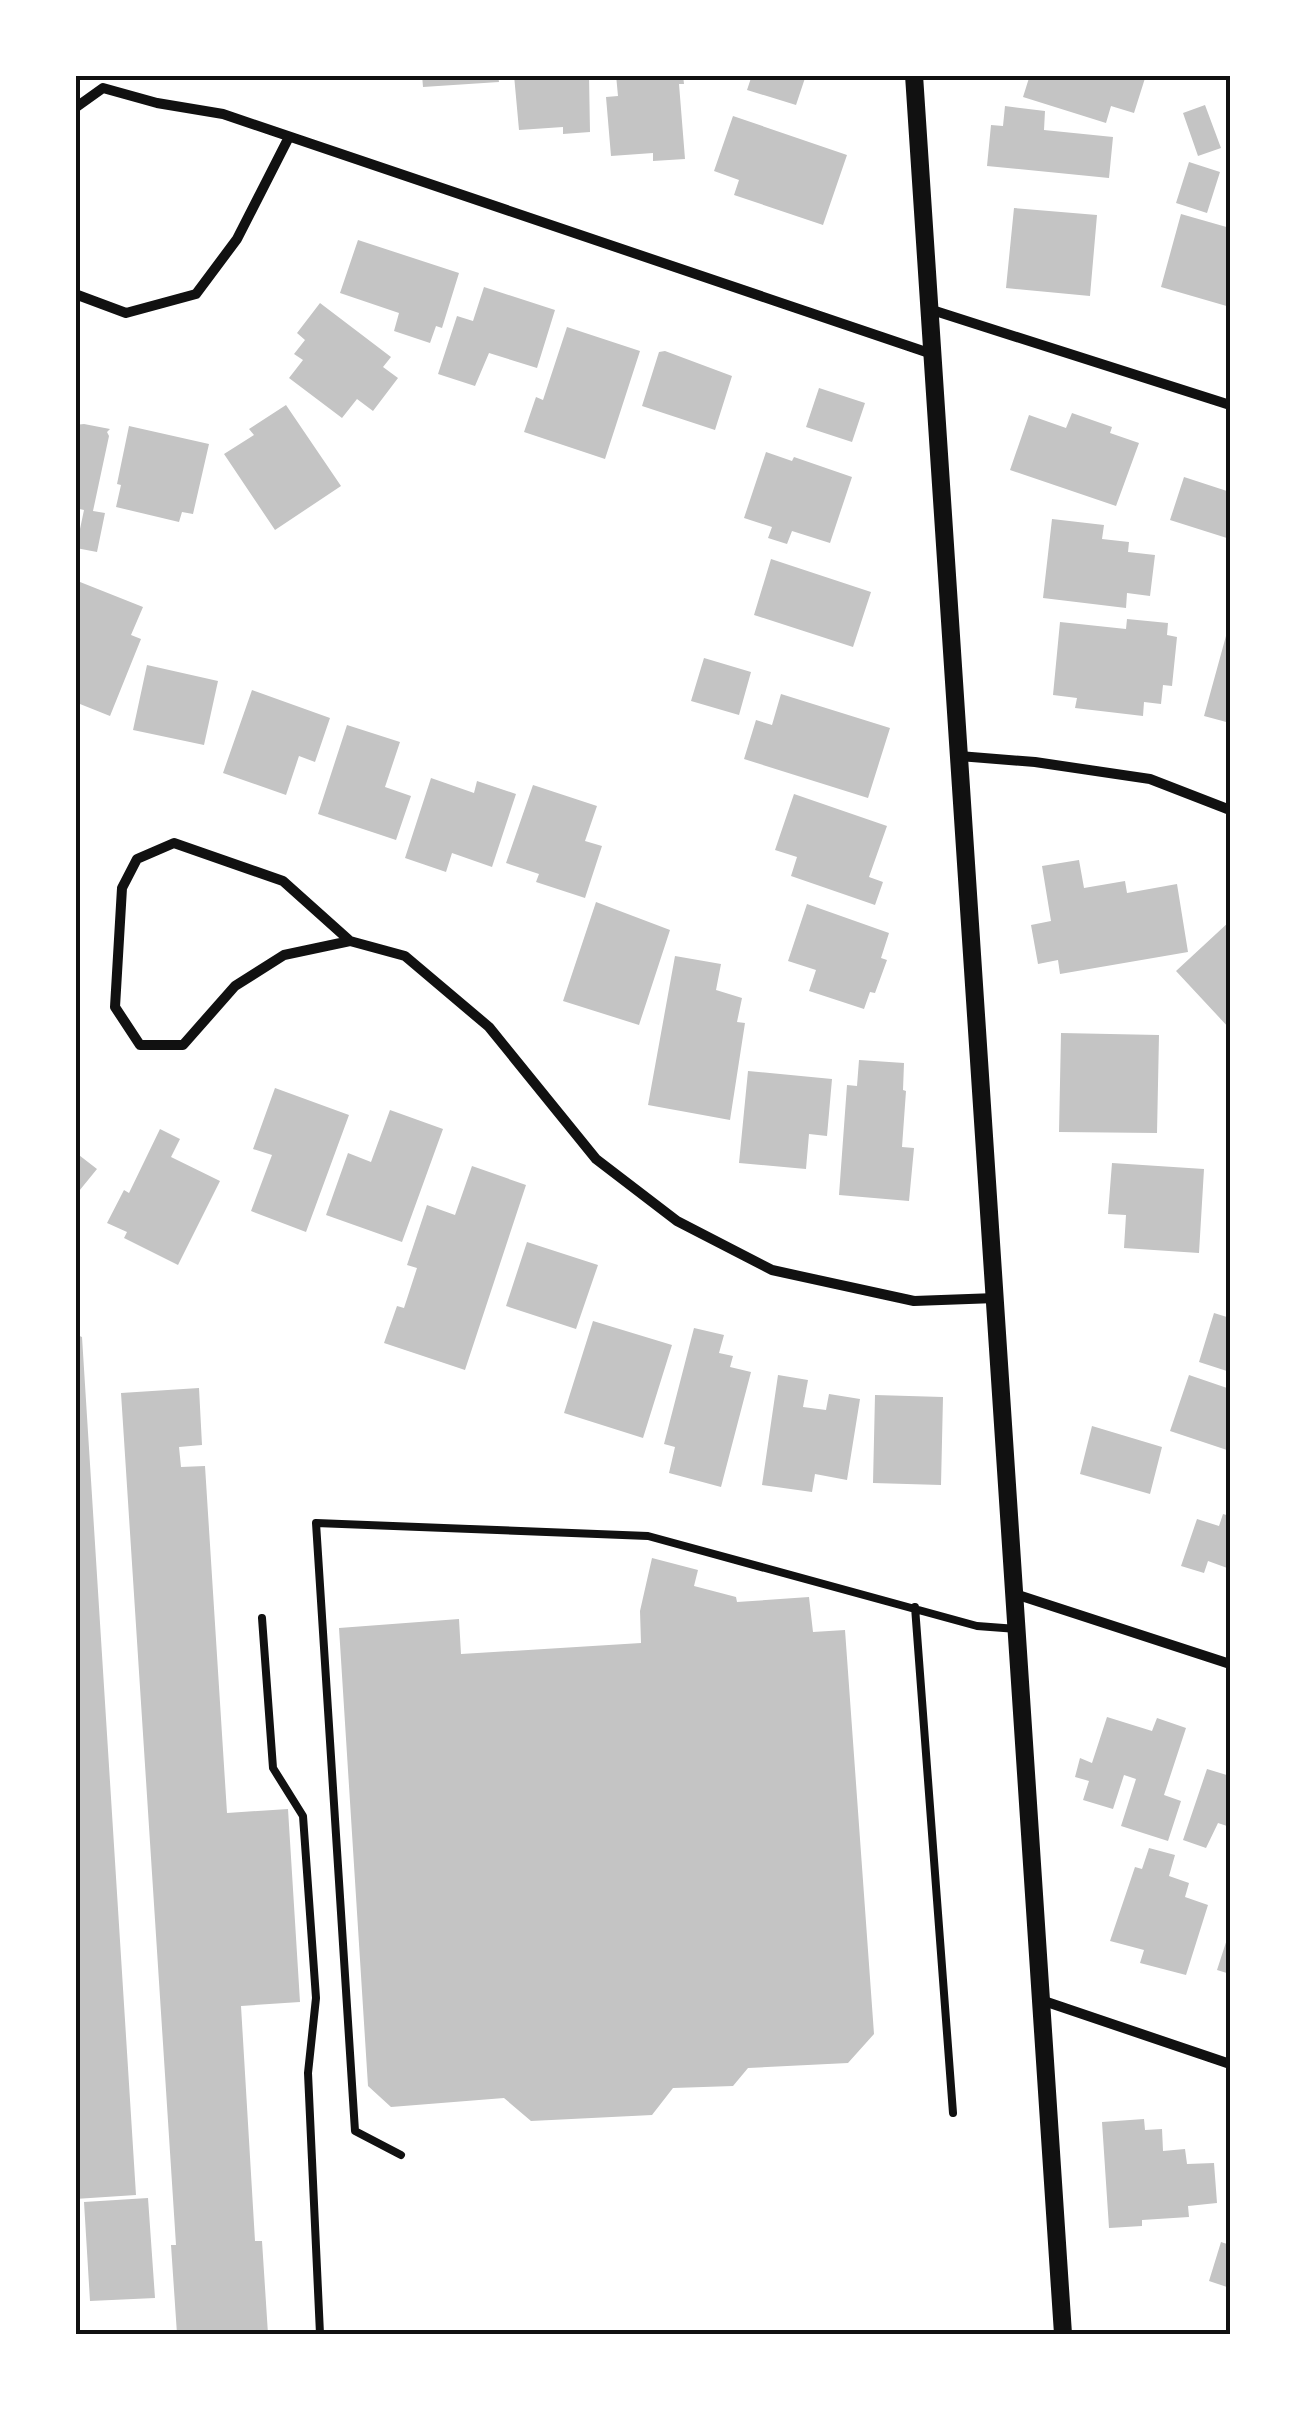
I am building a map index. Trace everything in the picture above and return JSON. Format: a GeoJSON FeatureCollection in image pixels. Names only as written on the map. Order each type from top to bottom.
{"type":"FeatureCollection","features":[{"type":"Feature","properties":{"kind":"street"},"geometry":{"type":"LineString","coordinates":[[914,75],[1063,2334]]}},
{"type":"Feature","properties":{"kind":"street"},"geometry":{"type":"LineString","coordinates":[[75,108],[104,88],[158,103],[222,114],[932,354]]}},
{"type":"Feature","properties":{"kind":"street"},"geometry":{"type":"LineString","coordinates":[[75,294],[126,312],[196,294],[237,239],[288,137]]}},
{"type":"Feature","properties":{"kind":"street"},"geometry":{"type":"LineString","coordinates":[[929,309],[1230,404]]}},
{"type":"Feature","properties":{"kind":"street"},"geometry":{"type":"LineString","coordinates":[[959,756],[1034,762],[1150,779],[1230,810]]}},
{"type":"Feature","properties":{"kind":"street"},"geometry":{"type":"LineString","coordinates":[[350,941],[284,955],[235,986],[183,1045],[140,1045],[116,1007],[122,888],[137,860],[174,843],[283,881],[350,941],[404,956],[488,1026],[596,1159],[677,1222],[772,1270],[914,1301],[997,1298]]}},
{"type":"Feature","properties":{"kind":"street"},"geometry":{"type":"LineString","coordinates":[[1015,1594],[1230,1664]]}},
{"type":"Feature","properties":{"kind":"street"},"geometry":{"type":"LineString","coordinates":[[1039,2000],[1230,2064]]}},
{"type":"Feature","properties":{"kind":"lane"},"geometry":{"type":"LineString","coordinates":[[401,2155],[355,2131],[316,1522],[648,1536],[977,1626],[1017,1629]]}},
{"type":"Feature","properties":{"kind":"lane"},"geometry":{"type":"LineString","coordinates":[[914,1607],[953,2113]]}},
{"type":"Feature","properties":{"kind":"lane"},"geometry":{"type":"LineString","coordinates":[[262,1618],[272,1768],[302,1816],[304,1834],[316,1998],[308,2073],[320,2334]]}},
{"type":"Feature","properties":{"kind":"building"},"geometry":{"type":"Polygon","coordinates":[[[422,75],[498,75],[499,82],[423,87],[422,75]]]}},
{"type":"Feature","properties":{"kind":"building"},"geometry":{"type":"Polygon","coordinates":[[[514,75],[589,75],[590,132],[563,134],[563,127],[519,130],[514,75]]]}},
{"type":"Feature","properties":{"kind":"building"},"geometry":{"type":"Polygon","coordinates":[[[616,75],[683,75],[684,84],[679,84],[685,159],[653,161],[653,153],[611,156],[606,97],[618,96],[616,75]]]}},
{"type":"Feature","properties":{"kind":"building"},"geometry":{"type":"Polygon","coordinates":[[[752,75],[806,75],[796,105],[747,90],[752,75]]]}},
{"type":"Feature","properties":{"kind":"building"},"geometry":{"type":"Polygon","coordinates":[[[1022,75],[1146,75],[1134,113],[1111,106],[1106,123],[1023,97],[1029,78],[1022,75]]]}},
{"type":"Feature","properties":{"kind":"building"},"geometry":{"type":"Polygon","coordinates":[[[1205,105],[1221,148],[1198,156],[1183,113],[1205,105]]]}},
{"type":"Feature","properties":{"kind":"building"},"geometry":{"type":"Polygon","coordinates":[[[1005,106],[1045,111],[1044,130],[1113,137],[1109,178],[987,166],[991,125],[1003,126],[1005,106]]]}},
{"type":"Feature","properties":{"kind":"building"},"geometry":{"type":"Polygon","coordinates":[[[733,116],[847,155],[823,225],[734,195],[739,180],[714,171],[733,116]]]}},
{"type":"Feature","properties":{"kind":"building"},"geometry":{"type":"Polygon","coordinates":[[[1189,162],[1220,172],[1207,213],[1176,203],[1189,162]]]}},
{"type":"Feature","properties":{"kind":"building"},"geometry":{"type":"Polygon","coordinates":[[[1014,208],[1097,215],[1090,296],[1006,288],[1014,208]]]}},
{"type":"Feature","properties":{"kind":"building"},"geometry":{"type":"Polygon","coordinates":[[[1181,214],[1230,228],[1230,307],[1161,287],[1181,214]]]}},
{"type":"Feature","properties":{"kind":"building"},"geometry":{"type":"Polygon","coordinates":[[[358,240],[459,273],[442,328],[436,326],[430,343],[394,331],[399,313],[340,293],[358,240]]]}},
{"type":"Feature","properties":{"kind":"building"},"geometry":{"type":"Polygon","coordinates":[[[484,287],[555,310],[537,368],[489,353],[475,386],[438,374],[457,316],[473,321],[484,287]]]}},
{"type":"Feature","properties":{"kind":"building"},"geometry":{"type":"Polygon","coordinates":[[[320,303],[391,357],[383,367],[398,378],[373,411],[357,399],[342,418],[289,378],[303,360],[294,354],[305,340],[297,333],[320,303]]]}},
{"type":"Feature","properties":{"kind":"building"},"geometry":{"type":"Polygon","coordinates":[[[567,327],[640,351],[605,459],[524,432],[536,397],[543,400],[567,327]]]}},
{"type":"Feature","properties":{"kind":"building"},"geometry":{"type":"Polygon","coordinates":[[[659,352],[732,376],[715,430],[642,406],[659,352]]]}},
{"type":"Feature","properties":{"kind":"building"},"geometry":{"type":"Polygon","coordinates":[[[819,388],[865,403],[852,442],[806,427],[819,388]]]}},
{"type":"Feature","properties":{"kind":"building"},"geometry":{"type":"Polygon","coordinates":[[[286,405],[341,486],[275,530],[224,454],[254,435],[249,429],[286,405]]]}},
{"type":"Feature","properties":{"kind":"building"},"geometry":{"type":"Polygon","coordinates":[[[1072,413],[1112,427],[1110,433],[1139,443],[1116,506],[1010,470],[1029,415],[1066,428],[1072,413]]]}},
{"type":"Feature","properties":{"kind":"building"},"geometry":{"type":"Polygon","coordinates":[[[75,425],[110,429],[93,511],[105,513],[97,552],[76,548],[84,510],[75,508],[75,425]]]}},
{"type":"Feature","properties":{"kind":"building"},"geometry":{"type":"Polygon","coordinates":[[[129,426],[209,444],[193,514],[182,512],[179,522],[116,507],[129,426]]]}},
{"type":"Feature","properties":{"kind":"building"},"geometry":{"type":"Polygon","coordinates":[[[766,452],[792,461],[794,457],[852,477],[830,543],[792,531],[787,544],[768,538],[772,527],[744,518],[766,452]]]}},
{"type":"Feature","properties":{"kind":"building"},"geometry":{"type":"Polygon","coordinates":[[[1184,477],[1230,492],[1230,539],[1170,520],[1184,477]]]}},
{"type":"Feature","properties":{"kind":"building"},"geometry":{"type":"Polygon","coordinates":[[[1052,519],[1104,525],[1102,539],[1129,542],[1128,552],[1155,555],[1150,596],[1127,593],[1126,608],[1043,598],[1052,519]]]}},
{"type":"Feature","properties":{"kind":"building"},"geometry":{"type":"Polygon","coordinates":[[[771,559],[871,592],[853,647],[754,615],[771,559]]]}},
{"type":"Feature","properties":{"kind":"building"},"geometry":{"type":"Polygon","coordinates":[[[75,580],[143,607],[131,635],[141,639],[110,716],[75,702],[75,580]]]}},
{"type":"Feature","properties":{"kind":"building"},"geometry":{"type":"Polygon","coordinates":[[[1127,619],[1168,623],[1167,635],[1177,637],[1172,686],[1163,685],[1161,704],[1144,702],[1143,716],[1075,708],[1077,698],[1053,695],[1060,622],[1126,629],[1127,619]]]}},
{"type":"Feature","properties":{"kind":"building"},"geometry":{"type":"Polygon","coordinates":[[[1230,625],[1230,723],[1204,716],[1230,625]]]}},
{"type":"Feature","properties":{"kind":"building"},"geometry":{"type":"Polygon","coordinates":[[[704,658],[751,672],[739,715],[691,701],[704,658]]]}},
{"type":"Feature","properties":{"kind":"building"},"geometry":{"type":"Polygon","coordinates":[[[147,665],[218,681],[204,745],[133,730],[147,665]]]}},
{"type":"Feature","properties":{"kind":"building"},"geometry":{"type":"Polygon","coordinates":[[[252,690],[330,718],[315,762],[299,756],[286,795],[223,773],[252,690]]]}},
{"type":"Feature","properties":{"kind":"building"},"geometry":{"type":"Polygon","coordinates":[[[781,694],[890,728],[868,798],[744,759],[756,720],[772,725],[781,694]]]}},
{"type":"Feature","properties":{"kind":"building"},"geometry":{"type":"Polygon","coordinates":[[[347,725],[400,742],[385,787],[411,796],[396,840],[318,814],[347,725]]]}},
{"type":"Feature","properties":{"kind":"building"},"geometry":{"type":"Polygon","coordinates":[[[431,778],[474,793],[477,781],[516,794],[492,867],[452,853],[446,872],[405,858],[431,778]]]}},
{"type":"Feature","properties":{"kind":"building"},"geometry":{"type":"Polygon","coordinates":[[[533,785],[597,806],[585,841],[602,846],[585,898],[536,882],[539,874],[506,863],[533,785]]]}},
{"type":"Feature","properties":{"kind":"building"},"geometry":{"type":"Polygon","coordinates":[[[794,794],[887,826],[869,877],[883,882],[875,905],[791,876],[797,857],[775,850],[794,794]]]}},
{"type":"Feature","properties":{"kind":"building"},"geometry":{"type":"Polygon","coordinates":[[[1079,860],[1084,888],[1125,881],[1127,893],[1177,884],[1188,952],[1060,974],[1058,960],[1038,964],[1031,925],[1051,921],[1042,866],[1079,860]]]}},
{"type":"Feature","properties":{"kind":"building"},"geometry":{"type":"Polygon","coordinates":[[[596,902],[670,930],[639,1025],[563,1001],[596,902]]]}},
{"type":"Feature","properties":{"kind":"building"},"geometry":{"type":"Polygon","coordinates":[[[807,904],[889,933],[881,958],[887,960],[875,993],[870,992],[864,1009],[809,991],[816,970],[788,961],[807,904]]]}},
{"type":"Feature","properties":{"kind":"building"},"geometry":{"type":"Polygon","coordinates":[[[1230,921],[1230,1029],[1176,971],[1230,921]]]}},
{"type":"Feature","properties":{"kind":"building"},"geometry":{"type":"Polygon","coordinates":[[[675,956],[721,964],[716,990],[742,998],[737,1022],[745,1023],[730,1120],[648,1105],[675,956]]]}},
{"type":"Feature","properties":{"kind":"building"},"geometry":{"type":"Polygon","coordinates":[[[1061,1033],[1159,1035],[1157,1133],[1059,1132],[1061,1033]]]}},
{"type":"Feature","properties":{"kind":"building"},"geometry":{"type":"Polygon","coordinates":[[[859,1060],[904,1063],[902,1147],[914,1148],[909,1201],[839,1195],[847,1085],[857,1086],[859,1060]]]}},
{"type":"Feature","properties":{"kind":"building"},"geometry":{"type":"Polygon","coordinates":[[[748,1071],[832,1079],[827,1136],[809,1134],[806,1169],[739,1163],[748,1071]]]}},
{"type":"Feature","properties":{"kind":"building"},"geometry":{"type":"Polygon","coordinates":[[[275,1088],[349,1115],[306,1232],[251,1211],[272,1155],[253,1149],[275,1088]]]}},
{"type":"Feature","properties":{"kind":"building"},"geometry":{"type":"Polygon","coordinates":[[[390,1110],[443,1129],[402,1242],[326,1215],[348,1153],[371,1162],[390,1110]]]}},
{"type":"Feature","properties":{"kind":"building"},"geometry":{"type":"Polygon","coordinates":[[[160,1129],[180,1139],[171,1157],[220,1181],[178,1265],[124,1238],[127,1232],[107,1223],[124,1190],[129,1193],[160,1129]]]}},
{"type":"Feature","properties":{"kind":"building"},"geometry":{"type":"Polygon","coordinates":[[[75,1152],[97,1169],[75,1196],[75,1152]]]}},
{"type":"Feature","properties":{"kind":"building"},"geometry":{"type":"Polygon","coordinates":[[[1112,1163],[1204,1169],[1199,1253],[1124,1248],[1126,1215],[1108,1214],[1112,1163]]]}},
{"type":"Feature","properties":{"kind":"building"},"geometry":{"type":"Polygon","coordinates":[[[472,1166],[526,1185],[465,1370],[384,1343],[397,1306],[404,1308],[417,1268],[407,1265],[427,1205],[455,1215],[472,1166]]]}},
{"type":"Feature","properties":{"kind":"building"},"geometry":{"type":"Polygon","coordinates":[[[527,1242],[598,1265],[576,1329],[506,1306],[527,1242]]]}},
{"type":"Feature","properties":{"kind":"building"},"geometry":{"type":"Polygon","coordinates":[[[1214,1313],[1230,1318],[1230,1372],[1199,1362],[1214,1313]]]}},
{"type":"Feature","properties":{"kind":"building"},"geometry":{"type":"Polygon","coordinates":[[[593,1321],[672,1345],[643,1438],[564,1413],[593,1321]]]}},
{"type":"Feature","properties":{"kind":"building"},"geometry":{"type":"Polygon","coordinates":[[[694,1328],[724,1335],[719,1353],[733,1356],[730,1367],[751,1372],[721,1487],[669,1473],[675,1447],[664,1444],[694,1328]]]}},
{"type":"Feature","properties":{"kind":"building"},"geometry":{"type":"Polygon","coordinates":[[[75,1334],[82,1337],[136,2195],[75,2199],[75,1334]]]}},
{"type":"Feature","properties":{"kind":"building"},"geometry":{"type":"Polygon","coordinates":[[[778,1375],[808,1380],[803,1407],[826,1410],[829,1394],[860,1399],[847,1480],[815,1474],[812,1492],[762,1485],[778,1375]]]}},
{"type":"Feature","properties":{"kind":"building"},"geometry":{"type":"Polygon","coordinates":[[[1189,1375],[1230,1389],[1230,1451],[1170,1431],[1189,1375]]]}},
{"type":"Feature","properties":{"kind":"building"},"geometry":{"type":"Polygon","coordinates":[[[199,1388],[202,1445],[179,1447],[181,1467],[205,1466],[227,1813],[288,1809],[300,2002],[241,2006],[255,2241],[262,2241],[268,2334],[177,2334],[171,2245],[176,2245],[121,1393],[199,1388]]]}},
{"type":"Feature","properties":{"kind":"building"},"geometry":{"type":"Polygon","coordinates":[[[875,1395],[943,1397],[941,1485],[873,1483],[875,1395]]]}},
{"type":"Feature","properties":{"kind":"building"},"geometry":{"type":"Polygon","coordinates":[[[1092,1426],[1162,1447],[1150,1494],[1080,1474],[1092,1426]]]}},
{"type":"Feature","properties":{"kind":"building"},"geometry":{"type":"Polygon","coordinates":[[[1223,1514],[1230,1516],[1230,1569],[1208,1561],[1204,1573],[1181,1566],[1197,1519],[1219,1526],[1223,1514]]]}},
{"type":"Feature","properties":{"kind":"building"},"geometry":{"type":"Polygon","coordinates":[[[652,1558],[698,1570],[694,1586],[736,1597],[737,1602],[809,1597],[813,1632],[845,1630],[874,2034],[848,2063],[748,2068],[733,2086],[673,2088],[652,2115],[531,2121],[504,2098],[391,2107],[368,2086],[339,1628],[459,1619],[461,1654],[641,1643],[640,1611],[652,1558]]]}},
{"type":"Feature","properties":{"kind":"building"},"geometry":{"type":"Polygon","coordinates":[[[1107,1717],[1152,1731],[1157,1718],[1186,1728],[1164,1795],[1181,1801],[1168,1841],[1121,1826],[1136,1779],[1124,1775],[1113,1809],[1083,1800],[1089,1781],[1075,1777],[1080,1758],[1092,1763],[1107,1717]]]}},
{"type":"Feature","properties":{"kind":"building"},"geometry":{"type":"Polygon","coordinates":[[[1207,1769],[1230,1776],[1230,1827],[1218,1823],[1206,1848],[1183,1840],[1207,1769]]]}},
{"type":"Feature","properties":{"kind":"building"},"geometry":{"type":"Polygon","coordinates":[[[1149,1848],[1175,1855],[1169,1876],[1189,1883],[1185,1897],[1208,1905],[1186,1975],[1140,1963],[1144,1950],[1110,1941],[1135,1867],[1142,1869],[1149,1848]]]}},
{"type":"Feature","properties":{"kind":"building"},"geometry":{"type":"Polygon","coordinates":[[[1230,1934],[1230,1974],[1217,1970],[1230,1934]]]}},
{"type":"Feature","properties":{"kind":"building"},"geometry":{"type":"Polygon","coordinates":[[[1144,2119],[1145,2130],[1162,2129],[1163,2151],[1185,2149],[1187,2164],[1214,2163],[1217,2203],[1188,2206],[1189,2217],[1142,2220],[1142,2226],[1109,2228],[1102,2122],[1144,2119]]]}},
{"type":"Feature","properties":{"kind":"building"},"geometry":{"type":"Polygon","coordinates":[[[148,2198],[155,2298],[90,2301],[84,2202],[148,2198]]]}},
{"type":"Feature","properties":{"kind":"building"},"geometry":{"type":"Polygon","coordinates":[[[1221,2242],[1230,2245],[1230,2288],[1209,2281],[1221,2242]]]}}]}
